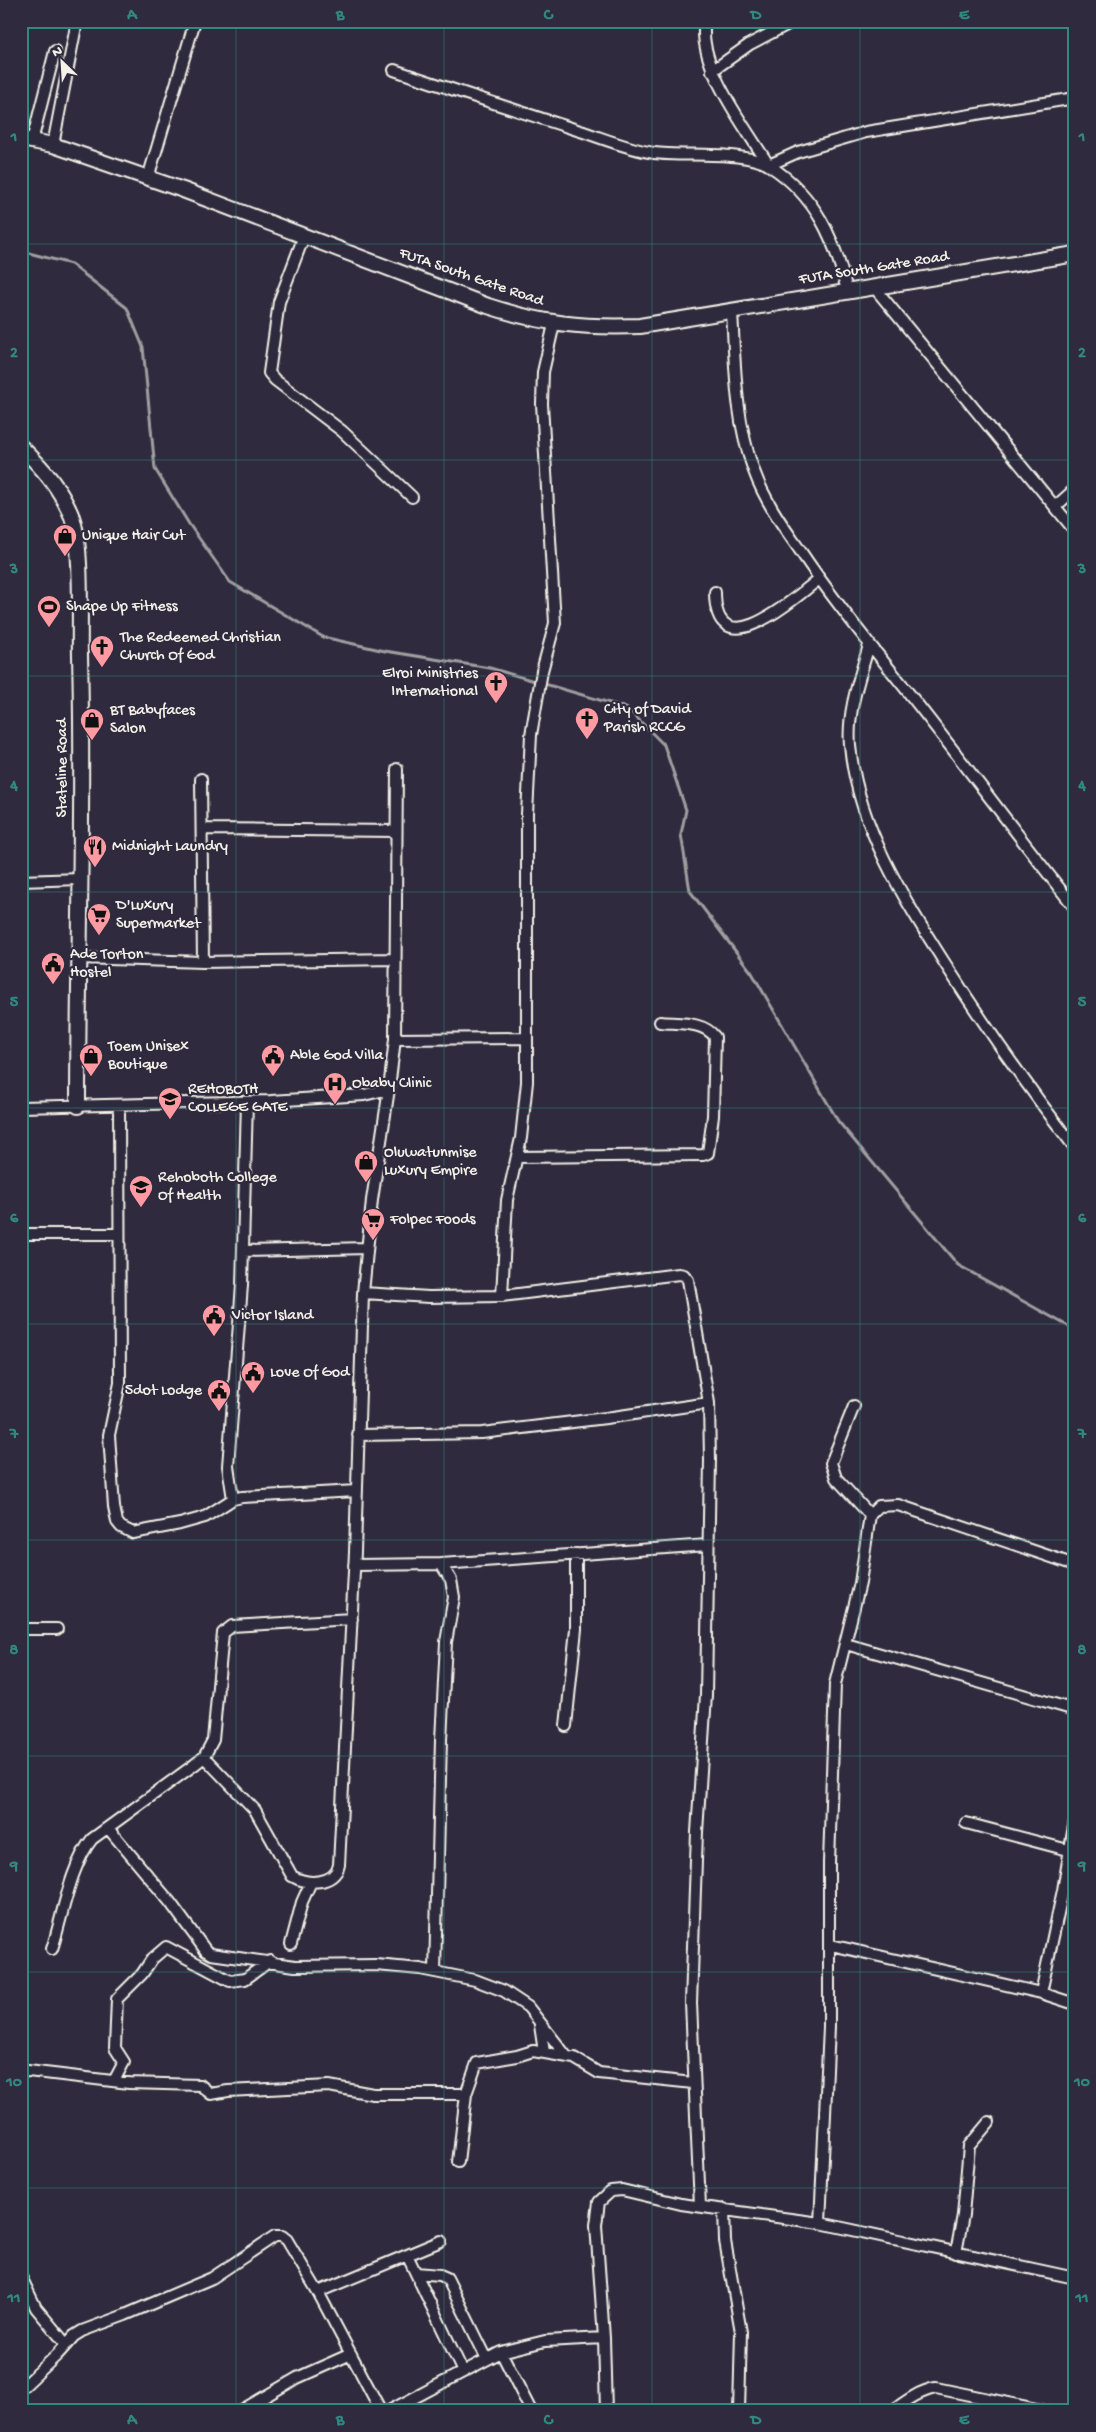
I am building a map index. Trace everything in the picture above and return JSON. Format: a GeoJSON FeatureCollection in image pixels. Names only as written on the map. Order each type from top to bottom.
{"type":"FeatureCollection","features":[{"type":"Feature","properties":{"kind":"main road","name":"FUTA South Gate Road"},"geometry":{"type":"LineString","coordinates":[[27,140],[53,146],[148,178],[488,306],[526,318],[554,324],[592,328],[640,326],[1075,254]]}},
{"type":"Feature","properties":{"kind":"main road","name":"Stateline Road"},"geometry":{"type":"LineString","coordinates":[[21,448],[40,465],[58,488],[72,518],[78,551],[82,728],[78,958],[78,1106]]}},
{"type":"Feature","properties":{"kind":"street"},"geometry":{"type":"LineString","coordinates":[[53,146],[77,21]]}},
{"type":"Feature","properties":{"kind":"street"},"geometry":{"type":"LineString","coordinates":[[148,178],[194,21]]}},
{"type":"Feature","properties":{"kind":"street"},"geometry":{"type":"LineString","coordinates":[[705,21],[704,48],[712,71],[769,165],[807,200],[820,217],[831,235],[847,291]]}},
{"type":"Feature","properties":{"kind":"street"},"geometry":{"type":"LineString","coordinates":[[712,71],[750,44],[794,21]]}},
{"type":"Feature","properties":{"kind":"street"},"geometry":{"type":"LineString","coordinates":[[27,140],[56,51]]}},
{"type":"Feature","properties":{"kind":"street"},"geometry":{"type":"LineString","coordinates":[[394,70],[531,116],[653,153],[746,158],[769,165],[798,152],[866,132],[1075,98]]}},
{"type":"Feature","properties":{"kind":"street"},"geometry":{"type":"LineString","coordinates":[[304,236],[279,302],[269,373],[275,380],[342,431],[412,497]]}},
{"type":"Feature","properties":{"kind":"street"},"geometry":{"type":"LineString","coordinates":[[874,287],[1075,531]]}},
{"type":"Feature","properties":{"kind":"street"},"geometry":{"type":"LineString","coordinates":[[732,311],[738,403],[754,472],[783,526],[819,579],[869,645],[957,753],[1075,908]]}},
{"type":"Feature","properties":{"kind":"street"},"geometry":{"type":"LineString","coordinates":[[502,1296],[507,1200],[524,1117],[527,1038],[527,814],[530,735],[542,671],[556,623],[542,404],[544,372],[554,324]]}},
{"type":"Feature","properties":{"kind":"street"},"geometry":{"type":"LineString","coordinates":[[1056,508],[1075,489]]}},
{"type":"Feature","properties":{"kind":"street"},"geometry":{"type":"LineString","coordinates":[[715,592],[716,613],[720,619],[736,628],[747,627],[787,606],[819,579]]}},
{"type":"Feature","properties":{"kind":"street"},"geometry":{"type":"LineString","coordinates":[[869,645],[850,722],[850,745],[862,805],[880,847],[910,907],[962,991],[1034,1096],[1075,1148]]}},
{"type":"Feature","properties":{"kind":"street"},"geometry":{"type":"LineString","coordinates":[[204,1757],[255,1810],[288,1871],[297,1879],[311,1882],[330,1879],[338,1871],[352,1619],[364,1293],[372,1200],[389,1090],[394,1039],[397,769]]}},
{"type":"Feature","properties":{"kind":"street"},"geometry":{"type":"LineString","coordinates":[[201,779],[203,962]]}},
{"type":"Feature","properties":{"kind":"street"},"geometry":{"type":"LineString","coordinates":[[202,829],[396,831]]}},
{"type":"Feature","properties":{"kind":"street"},"geometry":{"type":"LineString","coordinates":[[21,881],[80,879]]}},
{"type":"Feature","properties":{"kind":"street"},"geometry":{"type":"LineString","coordinates":[[78,958],[203,962],[395,958]]}},
{"type":"Feature","properties":{"kind":"street"},"geometry":{"type":"LineString","coordinates":[[517,1156],[703,1155],[708,1153],[713,1116],[715,1037],[710,1030],[702,1026],[660,1022]]}},
{"type":"Feature","properties":{"kind":"street"},"geometry":{"type":"LineString","coordinates":[[394,1039],[527,1038]]}},
{"type":"Feature","properties":{"kind":"street"},"geometry":{"type":"LineString","coordinates":[[21,1107],[247,1102],[342,1097],[389,1090]]}},
{"type":"Feature","properties":{"kind":"street"},"geometry":{"type":"LineString","coordinates":[[233,1499],[228,1466],[243,1251],[247,1102]]}},
{"type":"Feature","properties":{"kind":"street"},"geometry":{"type":"LineString","coordinates":[[118,1105],[120,1383],[109,1435],[114,1507],[117,1522],[121,1527],[133,1533],[205,1517],[233,1499],[357,1491]]}},
{"type":"Feature","properties":{"kind":"street"},"geometry":{"type":"LineString","coordinates":[[21,1234],[118,1234]]}},
{"type":"Feature","properties":{"kind":"street"},"geometry":{"type":"LineString","coordinates":[[243,1251],[368,1248]]}},
{"type":"Feature","properties":{"kind":"street"},"geometry":{"type":"LineString","coordinates":[[364,1293],[429,1297],[502,1296],[684,1275],[689,1286],[709,1403],[706,1695],[696,1841],[691,1994],[700,2206]]}},
{"type":"Feature","properties":{"kind":"street"},"geometry":{"type":"LineString","coordinates":[[358,1436],[482,1433],[597,1420],[709,1403]]}},
{"type":"Feature","properties":{"kind":"street"},"geometry":{"type":"LineString","coordinates":[[854,1406],[831,1462],[836,1478],[870,1515]]}},
{"type":"Feature","properties":{"kind":"street"},"geometry":{"type":"LineString","coordinates":[[820,2223],[829,2027],[829,1854],[835,1684],[860,1583],[870,1515],[879,1506],[898,1506],[1075,1565]]}},
{"type":"Feature","properties":{"kind":"street"},"geometry":{"type":"LineString","coordinates":[[354,1566],[441,1564],[708,1545]]}},
{"type":"Feature","properties":{"kind":"street"},"geometry":{"type":"LineString","coordinates":[[566,1726],[576,1629],[576,1554]]}},
{"type":"Feature","properties":{"kind":"street"},"geometry":{"type":"LineString","coordinates":[[435,1972],[441,1740],[446,1642],[454,1597],[451,1580],[441,1564]]}},
{"type":"Feature","properties":{"kind":"street"},"geometry":{"type":"LineString","coordinates":[[52,1949],[78,1863],[92,1839],[204,1757],[213,1740],[223,1633],[225,1630],[232,1626],[352,1619]]}},
{"type":"Feature","properties":{"kind":"street"},"geometry":{"type":"LineString","coordinates":[[21,1629],[57,1629]]}},
{"type":"Feature","properties":{"kind":"street"},"geometry":{"type":"LineString","coordinates":[[846,1644],[1075,1710]]}},
{"type":"Feature","properties":{"kind":"street"},"geometry":{"type":"LineString","coordinates":[[1041,1993],[1063,1890],[1068,1850],[1075,1820]]}},
{"type":"Feature","properties":{"kind":"street"},"geometry":{"type":"LineString","coordinates":[[966,1823],[1068,1850]]}},
{"type":"Feature","properties":{"kind":"street"},"geometry":{"type":"LineString","coordinates":[[108,1828],[170,1902],[206,1951],[211,1954],[295,1966],[376,1965],[435,1972],[475,1980],[504,1992],[528,2007],[568,2057]]}},
{"type":"Feature","properties":{"kind":"street"},"geometry":{"type":"LineString","coordinates":[[291,1944],[302,1902],[311,1882]]}},
{"type":"Feature","properties":{"kind":"street"},"geometry":{"type":"LineString","coordinates":[[830,1945],[1041,1993],[1075,2004]]}},
{"type":"Feature","properties":{"kind":"street"},"geometry":{"type":"LineString","coordinates":[[114,2081],[124,2062],[115,2048],[117,1999],[142,1974],[152,1958],[166,1947],[230,1981],[244,1979],[270,1961]]}},
{"type":"Feature","properties":{"kind":"street"},"geometry":{"type":"LineString","coordinates":[[540,2024],[544,2052]]}},
{"type":"Feature","properties":{"kind":"street"},"geometry":{"type":"LineString","coordinates":[[458,2162],[466,2094],[477,2063],[533,2051],[544,2052],[568,2057],[599,2073],[694,2083]]}},
{"type":"Feature","properties":{"kind":"street"},"geometry":{"type":"LineString","coordinates":[[21,2072],[28,2071],[114,2081],[200,2085],[211,2094],[228,2090],[329,2086],[373,2094],[466,2094]]}},
{"type":"Feature","properties":{"kind":"street"},"geometry":{"type":"LineString","coordinates":[[956,2253],[963,2215],[968,2146],[989,2122]]}},
{"type":"Feature","properties":{"kind":"street"},"geometry":{"type":"LineString","coordinates":[[606,2411],[604,2338],[596,2225],[597,2209],[603,2196],[611,2191],[622,2190],[724,2210],[820,2223],[1075,2278]]}},
{"type":"Feature","properties":{"kind":"street"},"geometry":{"type":"LineString","coordinates":[[724,2210],[725,2241],[741,2332],[739,2411]]}},
{"type":"Feature","properties":{"kind":"street"},"geometry":{"type":"LineString","coordinates":[[21,2389],[66,2344],[82,2331],[212,2278],[275,2236],[282,2236],[287,2240],[318,2292],[381,2411]]}},
{"type":"Feature","properties":{"kind":"street"},"geometry":{"type":"LineString","coordinates":[[318,2292],[408,2257],[441,2241]]}},
{"type":"Feature","properties":{"kind":"street"},"geometry":{"type":"LineString","coordinates":[[408,2257],[463,2372]]}},
{"type":"Feature","properties":{"kind":"street"},"geometry":{"type":"LineString","coordinates":[[416,2273],[440,2275],[447,2278],[487,2359]]}},
{"type":"Feature","properties":{"kind":"street"},"geometry":{"type":"LineString","coordinates":[[21,2276],[36,2308],[66,2344]]}},
{"type":"Feature","properties":{"kind":"street"},"geometry":{"type":"LineString","coordinates":[[389,2411],[501,2352],[545,2341],[604,2338]]}},
{"type":"Feature","properties":{"kind":"street"},"geometry":{"type":"LineString","coordinates":[[501,2352],[531,2411]]}},
{"type":"Feature","properties":{"kind":"street"},"geometry":{"type":"LineString","coordinates":[[240,2411],[297,2378],[351,2354]]}},
{"type":"Feature","properties":{"kind":"street"},"geometry":{"type":"LineString","coordinates":[[892,2411],[921,2392],[936,2388],[1046,2411]]}},
{"type":"Feature","properties":{"kind":"waterway"},"geometry":{"type":"LineString","coordinates":[[21,251],[71,264],[127,308],[143,347],[155,469],[189,524],[230,582],[323,637],[385,651],[490,668],[627,708],[664,745],[686,810],[681,834],[690,891],[752,973],[838,1121],[958,1265],[1075,1330]]}},
{"type":"Feature","properties":{"kind":"place","name":"Unique Hair Cut"},"geometry":{"type":"Point","coordinates":[65,557]}},
{"type":"Feature","properties":{"kind":"place","name":"Shape Up Fitness"},"geometry":{"type":"Point","coordinates":[49,628]}},
{"type":"Feature","properties":{"kind":"place","name":"The Redeemed Christian Church Of God"},"geometry":{"type":"Point","coordinates":[102,668]}},
{"type":"Feature","properties":{"kind":"place","name":"Elroi Ministries International"},"geometry":{"type":"Point","coordinates":[496,704]}},
{"type":"Feature","properties":{"kind":"place","name":"City of David Parish RCCG"},"geometry":{"type":"Point","coordinates":[587,740]}},
{"type":"Feature","properties":{"kind":"place","name":"BT Babyfaces Salon"},"geometry":{"type":"Point","coordinates":[92,741]}},
{"type":"Feature","properties":{"kind":"place","name":"Midnight Laundry"},"geometry":{"type":"Point","coordinates":[95,868]}},
{"type":"Feature","properties":{"kind":"place","name":"D'Luxury Supermarket"},"geometry":{"type":"Point","coordinates":[99,936]}},
{"type":"Feature","properties":{"kind":"place","name":"Ade Torton Hostel"},"geometry":{"type":"Point","coordinates":[53,985]}},
{"type":"Feature","properties":{"kind":"place","name":"Toem Unisex Boutique"},"geometry":{"type":"Point","coordinates":[91,1077]}},
{"type":"Feature","properties":{"kind":"place","name":"Able God Villa"},"geometry":{"type":"Point","coordinates":[273,1077]}},
{"type":"Feature","properties":{"kind":"place","name":"Obaby Clinic"},"geometry":{"type":"Point","coordinates":[335,1105]}},
{"type":"Feature","properties":{"kind":"place","name":"REHOBOTH COLLEGE GATE"},"geometry":{"type":"Point","coordinates":[170,1120]}},
{"type":"Feature","properties":{"kind":"place","name":"Oluwatunmise Luxury Empire"},"geometry":{"type":"Point","coordinates":[366,1183]}},
{"type":"Feature","properties":{"kind":"place","name":"Rehoboth College Of Health"},"geometry":{"type":"Point","coordinates":[141,1208]}},
{"type":"Feature","properties":{"kind":"place","name":"Folpec Foods"},"geometry":{"type":"Point","coordinates":[373,1241]}},
{"type":"Feature","properties":{"kind":"place","name":"Victor Island"},"geometry":{"type":"Point","coordinates":[214,1337]}},
{"type":"Feature","properties":{"kind":"place","name":"Love Of God"},"geometry":{"type":"Point","coordinates":[253,1394]}},
{"type":"Feature","properties":{"kind":"place","name":"5dot Lodge"},"geometry":{"type":"Point","coordinates":[219,1412]}}]}
